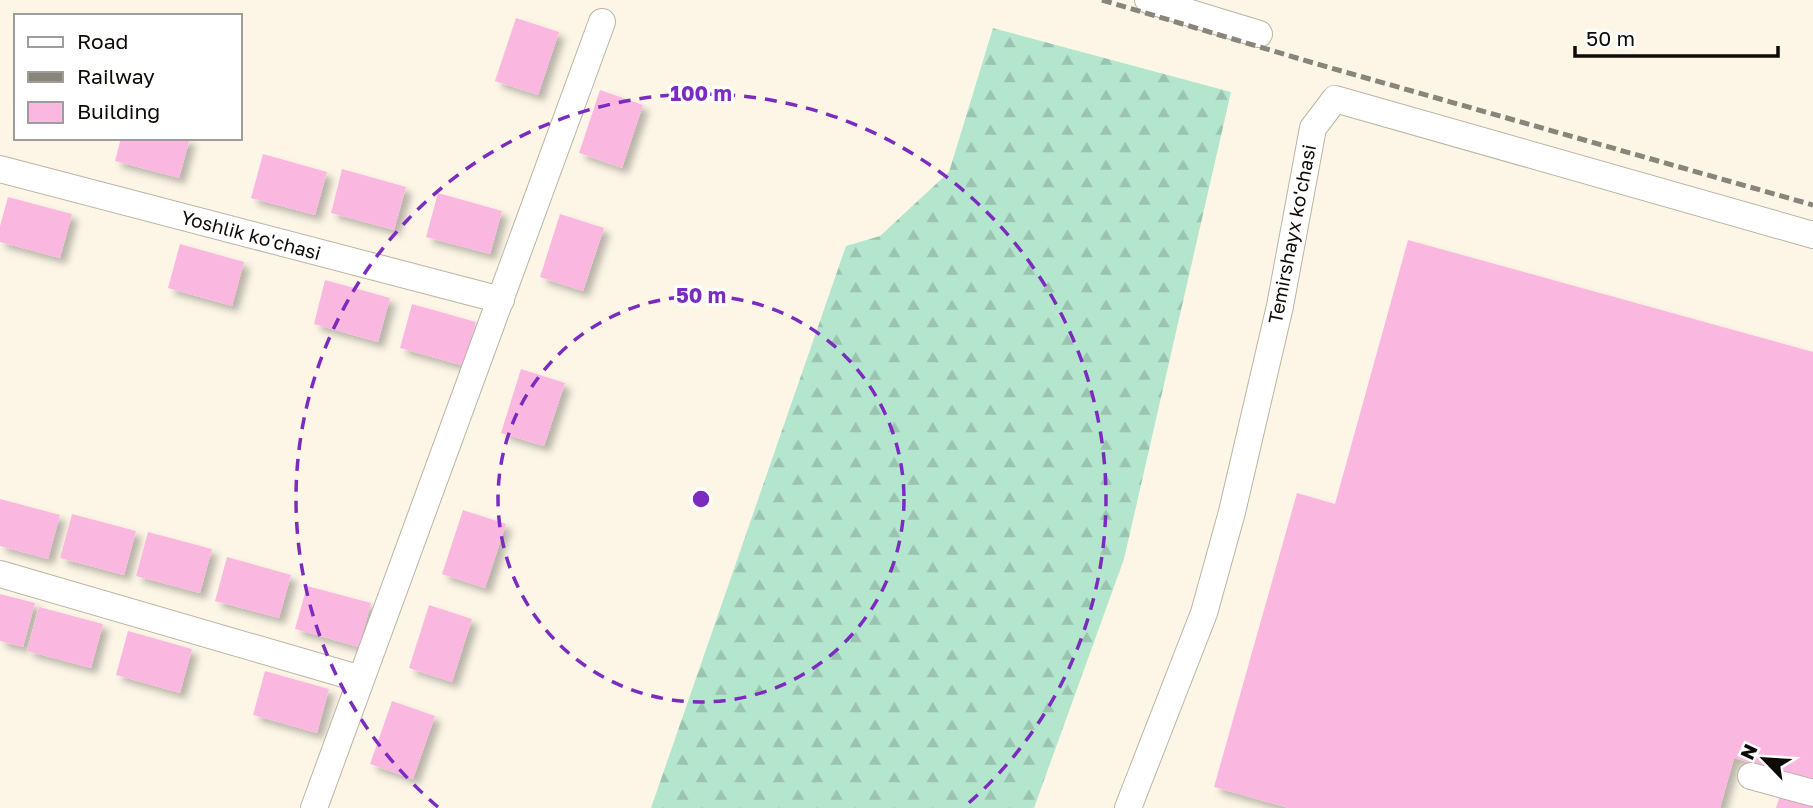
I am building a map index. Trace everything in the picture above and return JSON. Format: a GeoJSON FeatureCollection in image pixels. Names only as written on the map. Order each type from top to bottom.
{"type":"FeatureCollection","features":[{"type":"Feature","properties":{"kind":"street"},"geometry":{"type":"LineString","coordinates":[[1148,0],[1259,34]]}},
{"type":"Feature","properties":{"kind":"street"},"geometry":{"type":"LineString","coordinates":[[314,808],[602,22]]}},
{"type":"Feature","properties":{"kind":"street","name":"Temirshayx ko'chasi"},"geometry":{"type":"LineString","coordinates":[[1128,808],[1204,613],[1232,512],[1279,306],[1313,128],[1335,99],[1813,235]]}},
{"type":"Feature","properties":{"kind":"street","name":"Yoshlik ko'chasi"},"geometry":{"type":"LineString","coordinates":[[0,169],[501,300]]}},
{"type":"Feature","properties":{"kind":"street"},"geometry":{"type":"LineString","coordinates":[[0,574],[361,679]]}},
{"type":"Feature","properties":{"kind":"street"},"geometry":{"type":"LineString","coordinates":[[1751,776],[1813,793]]}},
{"type":"Feature","properties":{"kind":"green space"},"geometry":{"type":"Polygon","coordinates":[[[993,28],[1231,92],[1124,559],[1034,808],[651,808],[846,246],[880,236],[949,172],[993,28]]]}},
{"type":"Feature","properties":{"kind":"building"},"geometry":{"type":"Polygon","coordinates":[[[516,18],[559,32],[538,95],[495,81],[516,18]]]}},
{"type":"Feature","properties":{"kind":"building"},"geometry":{"type":"Polygon","coordinates":[[[600,90],[643,105],[622,168],[579,153],[600,90]]]}},
{"type":"Feature","properties":{"kind":"building"},"geometry":{"type":"Polygon","coordinates":[[[120,140],[189,140],[179,178],[115,161],[120,140]]]}},
{"type":"Feature","properties":{"kind":"building"},"geometry":{"type":"Polygon","coordinates":[[[263,154],[327,172],[315,215],[251,198],[263,154]]]}},
{"type":"Feature","properties":{"kind":"building"},"geometry":{"type":"Polygon","coordinates":[[[342,169],[406,187],[394,230],[331,213],[342,169]]]}},
{"type":"Feature","properties":{"kind":"building"},"geometry":{"type":"Polygon","coordinates":[[[438,193],[502,211],[490,254],[426,237],[438,193]]]}},
{"type":"Feature","properties":{"kind":"building"},"geometry":{"type":"Polygon","coordinates":[[[8,197],[72,214],[60,258],[0,242],[0,226],[8,197]]]}},
{"type":"Feature","properties":{"kind":"building"},"geometry":{"type":"Polygon","coordinates":[[[560,214],[604,228],[583,291],[540,277],[560,214]]]}},
{"type":"Feature","properties":{"kind":"building"},"geometry":{"type":"Polygon","coordinates":[[[1408,240],[1813,352],[1813,781],[1734,758],[1720,808],[1289,808],[1214,787],[1297,493],[1335,504],[1408,240]]]}},
{"type":"Feature","properties":{"kind":"building"},"geometry":{"type":"Polygon","coordinates":[[[180,244],[244,262],[232,306],[168,288],[180,244]]]}},
{"type":"Feature","properties":{"kind":"building"},"geometry":{"type":"Polygon","coordinates":[[[325,280],[390,298],[378,342],[314,324],[325,280]]]}},
{"type":"Feature","properties":{"kind":"building"},"geometry":{"type":"Polygon","coordinates":[[[412,304],[476,322],[464,366],[400,348],[412,304]]]}},
{"type":"Feature","properties":{"kind":"building"},"geometry":{"type":"Polygon","coordinates":[[[521,369],[565,383],[544,446],[501,433],[521,369]]]}},
{"type":"Feature","properties":{"kind":"building"},"geometry":{"type":"Polygon","coordinates":[[[0,499],[60,515],[48,559],[0,546],[0,499]]]}},
{"type":"Feature","properties":{"kind":"building"},"geometry":{"type":"Polygon","coordinates":[[[463,510],[506,524],[485,588],[442,574],[463,510]]]}},
{"type":"Feature","properties":{"kind":"building"},"geometry":{"type":"Polygon","coordinates":[[[72,514],[136,531],[124,575],[60,558],[72,514]]]}},
{"type":"Feature","properties":{"kind":"building"},"geometry":{"type":"Polygon","coordinates":[[[148,532],[212,549],[200,593],[136,576],[148,532]]]}},
{"type":"Feature","properties":{"kind":"building"},"geometry":{"type":"Polygon","coordinates":[[[227,557],[291,575],[279,618],[215,601],[227,557]]]}},
{"type":"Feature","properties":{"kind":"building"},"geometry":{"type":"Polygon","coordinates":[[[307,586],[371,603],[359,647],[295,629],[307,586]]]}},
{"type":"Feature","properties":{"kind":"building"},"geometry":{"type":"Polygon","coordinates":[[[0,594],[35,603],[23,647],[0,641],[0,594]]]}},
{"type":"Feature","properties":{"kind":"building"},"geometry":{"type":"Polygon","coordinates":[[[429,605],[472,619],[452,682],[409,668],[429,605]]]}},
{"type":"Feature","properties":{"kind":"building"},"geometry":{"type":"Polygon","coordinates":[[[39,607],[103,624],[91,668],[27,651],[39,607]]]}},
{"type":"Feature","properties":{"kind":"building"},"geometry":{"type":"Polygon","coordinates":[[[128,631],[192,649],[180,693],[116,675],[128,631]]]}},
{"type":"Feature","properties":{"kind":"building"},"geometry":{"type":"Polygon","coordinates":[[[265,671],[329,689],[317,733],[253,715],[265,671]]]}},
{"type":"Feature","properties":{"kind":"building"},"geometry":{"type":"Polygon","coordinates":[[[392,701],[435,716],[413,779],[370,764],[392,701]]]}},
{"type":"Feature","properties":{"kind":"building"},"geometry":{"type":"Polygon","coordinates":[[[1781,792],[1813,802],[1813,808],[1776,808],[1781,792]]]}},
{"type":"Feature","properties":{"kind":"railway"},"geometry":{"type":"LineString","coordinates":[[1102,0],[1813,205]]}}]}
